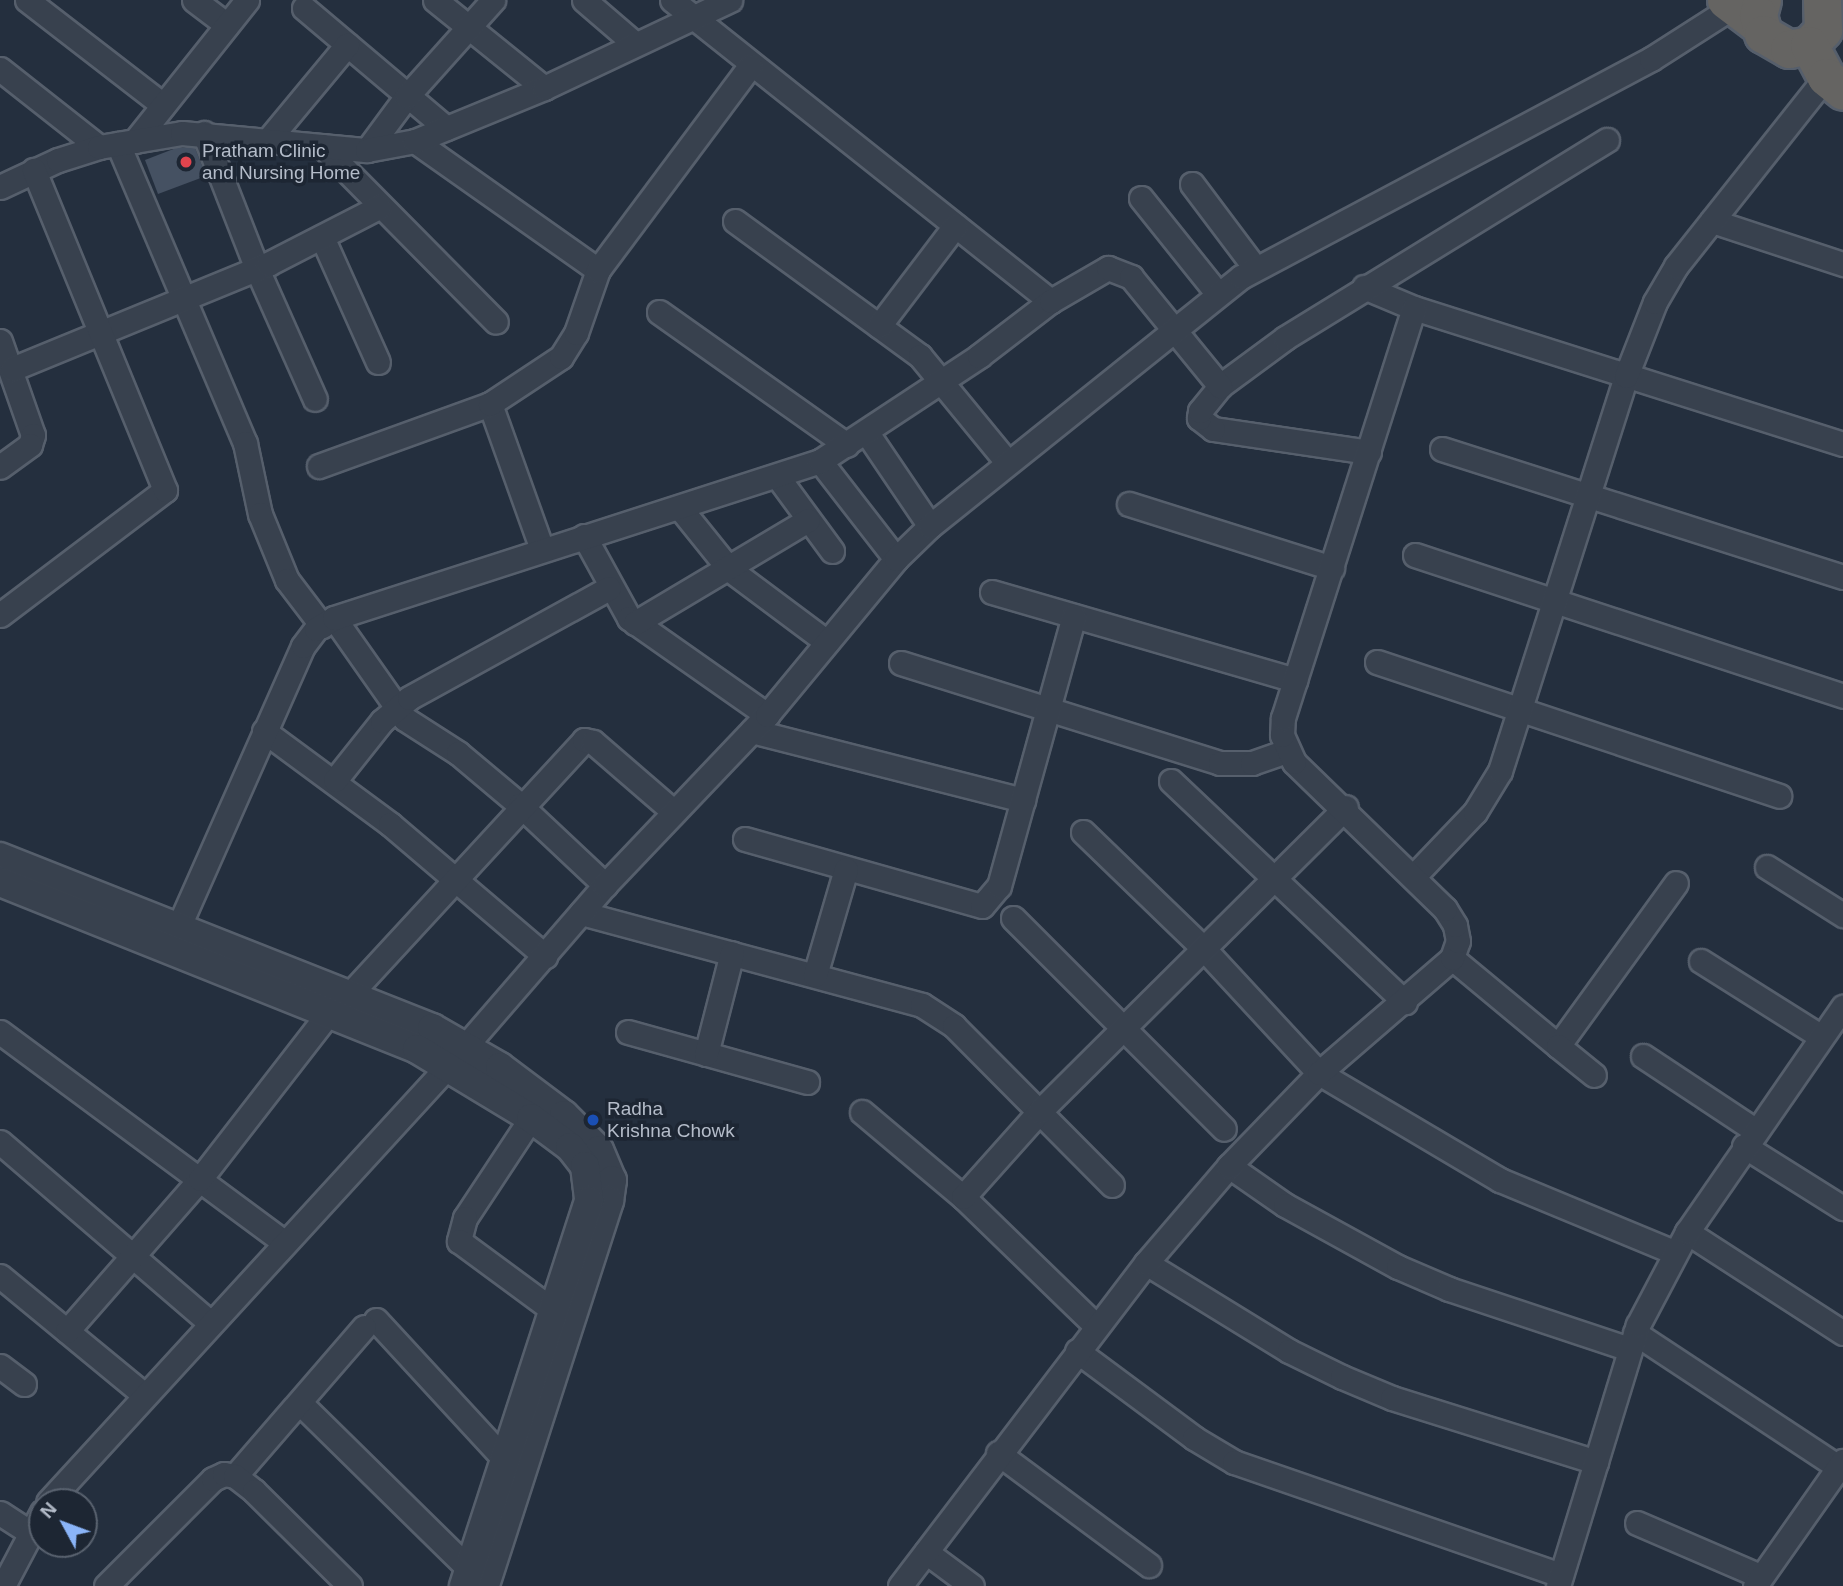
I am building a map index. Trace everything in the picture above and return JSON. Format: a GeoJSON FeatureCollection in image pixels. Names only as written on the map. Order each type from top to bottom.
{"type":"FeatureCollection","features":[{"type":"Feature","properties":{"kind":"highway"},"geometry":{"type":"LineString","coordinates":[[1745,8],[1779,47],[1825,24],[1835,84]]}},
{"type":"Feature","properties":{"kind":"street"},"geometry":{"type":"LineString","coordinates":[[27,0],[163,105]]}},
{"type":"Feature","properties":{"kind":"street"},"geometry":{"type":"LineString","coordinates":[[194,0],[227,25]]}},
{"type":"Feature","properties":{"kind":"street"},"geometry":{"type":"LineString","coordinates":[[117,144],[163,105],[247,0]]}},
{"type":"Feature","properties":{"kind":"street"},"geometry":{"type":"LineString","coordinates":[[435,0],[544,88]]}},
{"type":"Feature","properties":{"kind":"street"},"geometry":{"type":"LineString","coordinates":[[367,150],[407,96],[493,0]]}},
{"type":"Feature","properties":{"kind":"street"},"geometry":{"type":"LineString","coordinates":[[584,0],[634,44]]}},
{"type":"Feature","properties":{"kind":"street"},"geometry":{"type":"LineString","coordinates":[[672,0],[750,66],[1051,301]]}},
{"type":"Feature","properties":{"kind":"street"},"geometry":{"type":"LineString","coordinates":[[0,187],[34,170],[117,144],[204,133],[367,150],[415,141],[544,88],[730,0]]}},
{"type":"Feature","properties":{"kind":"street"},"geometry":{"type":"LineString","coordinates":[[304,8],[446,128]]}},
{"type":"Feature","properties":{"kind":"street"},"geometry":{"type":"LineString","coordinates":[[60,1488],[209,1322],[458,1055],[605,885],[759,723],[896,559],[930,526],[1173,327],[1255,268],[1745,8]]}},
{"type":"Feature","properties":{"kind":"street"},"geometry":{"type":"LineString","coordinates":[[268,139],[347,44]]}},
{"type":"Feature","properties":{"kind":"street"},"geometry":{"type":"LineString","coordinates":[[319,466],[490,404],[561,357],[576,333],[598,270],[750,66]]}},
{"type":"Feature","properties":{"kind":"street"},"geometry":{"type":"LineString","coordinates":[[0,69],[117,144],[244,443],[260,514],[287,580],[328,622],[396,707],[423,734],[458,753],[520,805],[605,885]]}},
{"type":"Feature","properties":{"kind":"street"},"geometry":{"type":"LineString","coordinates":[[1413,877],[1488,793],[1522,708],[1626,376],[1654,302],[1712,221],[1835,84]]}},
{"type":"Feature","properties":{"kind":"street"},"geometry":{"type":"LineString","coordinates":[[204,133],[257,268],[315,399]]}},
{"type":"Feature","properties":{"kind":"street"},"geometry":{"type":"LineString","coordinates":[[1368,452],[1206,426],[1199,418],[1200,411],[1220,386],[1364,287],[1607,140]]}},
{"type":"Feature","properties":{"kind":"street"},"geometry":{"type":"LineString","coordinates":[[415,141],[598,270]]}},
{"type":"Feature","properties":{"kind":"street"},"geometry":{"type":"LineString","coordinates":[[322,146],[379,207],[496,322]]}},
{"type":"Feature","properties":{"kind":"street"},"geometry":{"type":"LineString","coordinates":[[0,615],[165,490],[34,170]]}},
{"type":"Feature","properties":{"kind":"street"},"geometry":{"type":"LineString","coordinates":[[1192,184],[1255,268]]}},
{"type":"Feature","properties":{"kind":"street"},"geometry":{"type":"LineString","coordinates":[[1141,198],[1218,294]]}},
{"type":"Feature","properties":{"kind":"street"},"geometry":{"type":"LineString","coordinates":[[12,369],[99,330],[257,268],[379,207]]}},
{"type":"Feature","properties":{"kind":"street"},"geometry":{"type":"LineString","coordinates":[[736,221],[920,356],[943,380],[1007,462]]}},
{"type":"Feature","properties":{"kind":"street"},"geometry":{"type":"LineString","coordinates":[[1712,221],[1843,264]]}},
{"type":"Feature","properties":{"kind":"street"},"geometry":{"type":"LineString","coordinates":[[879,326],[954,226]]}},
{"type":"Feature","properties":{"kind":"street"},"geometry":{"type":"LineString","coordinates":[[322,237],[378,362]]}},
{"type":"Feature","properties":{"kind":"street"},"geometry":{"type":"LineString","coordinates":[[178,928],[303,646],[328,622],[542,549],[680,508],[820,461],[867,433],[1051,301],[1108,268],[1121,270],[1173,327],[1220,386]]}},
{"type":"Feature","properties":{"kind":"street"},"geometry":{"type":"LineString","coordinates":[[1364,287],[1414,308],[1843,444]]}},
{"type":"Feature","properties":{"kind":"street"},"geometry":{"type":"LineString","coordinates":[[900,1586],[1146,1262],[1229,1166],[1319,1073],[1405,1002],[1452,958],[1458,941],[1455,925],[1346,807],[1286,751],[1283,718],[1414,308]]}},
{"type":"Feature","properties":{"kind":"street"},"geometry":{"type":"LineString","coordinates":[[659,312],[847,445]]}},
{"type":"Feature","properties":{"kind":"street"},"geometry":{"type":"LineString","coordinates":[[0,341],[33,435],[30,445],[0,467]]}},
{"type":"Feature","properties":{"kind":"street"},"geometry":{"type":"LineString","coordinates":[[490,404],[542,549]]}},
{"type":"Feature","properties":{"kind":"street"},"geometry":{"type":"LineString","coordinates":[[867,433],[930,526]]}},
{"type":"Feature","properties":{"kind":"street"},"geometry":{"type":"LineString","coordinates":[[1442,449],[1843,577]]}},
{"type":"Feature","properties":{"kind":"street"},"geometry":{"type":"LineString","coordinates":[[820,461],[896,559]]}},
{"type":"Feature","properties":{"kind":"street"},"geometry":{"type":"LineString","coordinates":[[777,476],[832,551]]}},
{"type":"Feature","properties":{"kind":"street"},"geometry":{"type":"LineString","coordinates":[[1129,504],[1332,568]]}},
{"type":"Feature","properties":{"kind":"street"},"geometry":{"type":"LineString","coordinates":[[680,508],[729,569],[827,642]]}},
{"type":"Feature","properties":{"kind":"street"},"geometry":{"type":"LineString","coordinates":[[635,623],[808,520]]}},
{"type":"Feature","properties":{"kind":"street"},"geometry":{"type":"LineString","coordinates":[[584,536],[609,588],[635,623],[759,723],[1023,800]]}},
{"type":"Feature","properties":{"kind":"street"},"geometry":{"type":"LineString","coordinates":[[1415,555],[1843,696]]}},
{"type":"Feature","properties":{"kind":"street"},"geometry":{"type":"LineString","coordinates":[[335,780],[396,707],[609,588]]}},
{"type":"Feature","properties":{"kind":"street"},"geometry":{"type":"LineString","coordinates":[[992,592],[1296,680]]}},
{"type":"Feature","properties":{"kind":"street"},"geometry":{"type":"LineString","coordinates":[[745,839],[982,906],[999,886],[1074,616]]}},
{"type":"Feature","properties":{"kind":"street"},"geometry":{"type":"LineString","coordinates":[[1377,662],[1522,708],[1779,796]]}},
{"type":"Feature","properties":{"kind":"street"},"geometry":{"type":"LineString","coordinates":[[901,663],[1220,763],[1252,763],[1286,751]]}},
{"type":"Feature","properties":{"kind":"street"},"geometry":{"type":"LineString","coordinates":[[264,731],[335,780],[456,878],[545,956]]}},
{"type":"Feature","properties":{"kind":"street"},"geometry":{"type":"LineString","coordinates":[[349,995],[520,805],[584,740],[593,743],[674,812]]}},
{"type":"Feature","properties":{"kind":"street"},"geometry":{"type":"LineString","coordinates":[[1171,781],[1405,1002]]}},
{"type":"Feature","properties":{"kind":"street"},"geometry":{"type":"LineString","coordinates":[[962,1197],[1041,1111],[1346,807]]}},
{"type":"Feature","properties":{"kind":"street"},"geometry":{"type":"LineString","coordinates":[[1083,832],[1204,949],[1319,1073],[1500,1180],[1674,1252]]}},
{"type":"Feature","properties":{"kind":"street"},"geometry":{"type":"LineString","coordinates":[[0,857],[349,995],[458,1055],[529,1087],[583,1132],[608,1163],[612,1180],[591,1265],[476,1582]]}},
{"type":"Feature","properties":{"kind":"street"},"geometry":{"type":"LineString","coordinates":[[1767,867],[1843,915]]}},
{"type":"Feature","properties":{"kind":"street"},"geometry":{"type":"LineString","coordinates":[[815,975],[846,869]]}},
{"type":"Feature","properties":{"kind":"street"},"geometry":{"type":"LineString","coordinates":[[0,882],[328,1014],[458,1055],[531,1118],[570,1147],[585,1166],[590,1184],[589,1201],[506,1461],[476,1582]]}},
{"type":"Feature","properties":{"kind":"street"},"geometry":{"type":"LineString","coordinates":[[1558,1046],[1676,883]]}},
{"type":"Feature","properties":{"kind":"street"},"geometry":{"type":"LineString","coordinates":[[581,913],[909,1000],[936,1013],[1041,1111],[1112,1185]]}},
{"type":"Feature","properties":{"kind":"street"},"geometry":{"type":"LineString","coordinates":[[1013,918],[1224,1129]]}},
{"type":"Feature","properties":{"kind":"street"},"geometry":{"type":"LineString","coordinates":[[706,1054],[732,953]]}},
{"type":"Feature","properties":{"kind":"street"},"geometry":{"type":"LineString","coordinates":[[1452,958],[1594,1075]]}},
{"type":"Feature","properties":{"kind":"street"},"geometry":{"type":"LineString","coordinates":[[1701,961],[1820,1036]]}},
{"type":"Feature","properties":{"kind":"street"},"geometry":{"type":"LineString","coordinates":[[1077,1351],[1194,1438],[1234,1462],[1559,1581],[1632,1341],[1674,1252],[1749,1138],[1843,1007]]}},
{"type":"Feature","properties":{"kind":"street"},"geometry":{"type":"LineString","coordinates":[[67,1331],[200,1179],[328,1014]]}},
{"type":"Feature","properties":{"kind":"street"},"geometry":{"type":"LineString","coordinates":[[0,1032],[284,1242]]}},
{"type":"Feature","properties":{"kind":"street"},"geometry":{"type":"LineString","coordinates":[[628,1032],[807,1082]]}},
{"type":"Feature","properties":{"kind":"street"},"geometry":{"type":"LineString","coordinates":[[1643,1056],[1843,1208]]}},
{"type":"Feature","properties":{"kind":"street"},"geometry":{"type":"LineString","coordinates":[[862,1112],[962,1197],[1096,1326]]}},
{"type":"Feature","properties":{"kind":"street"},"geometry":{"type":"LineString","coordinates":[[531,1118],[466,1218],[459,1241],[554,1311]]}},
{"type":"Feature","properties":{"kind":"street"},"geometry":{"type":"LineString","coordinates":[[0,1142],[209,1322]]}},
{"type":"Feature","properties":{"kind":"street"},"geometry":{"type":"LineString","coordinates":[[1229,1166],[1284,1205],[1398,1267],[1449,1289],[1632,1341],[1840,1464],[1758,1581],[1637,1523]]}},
{"type":"Feature","properties":{"kind":"street"},"geometry":{"type":"LineString","coordinates":[[1687,1232],[1843,1333]]}},
{"type":"Feature","properties":{"kind":"street"},"geometry":{"type":"LineString","coordinates":[[1146,1262],[1289,1351],[1342,1377],[1392,1398],[1596,1462]]}},
{"type":"Feature","properties":{"kind":"street"},"geometry":{"type":"LineString","coordinates":[[0,1276],[144,1394]]}},
{"type":"Feature","properties":{"kind":"street"},"geometry":{"type":"LineString","coordinates":[[106,1586],[213,1479],[235,1475],[370,1323],[506,1461]]}},
{"type":"Feature","properties":{"kind":"street"},"geometry":{"type":"LineString","coordinates":[[0,1366],[24,1384]]}},
{"type":"Feature","properties":{"kind":"street"},"geometry":{"type":"LineString","coordinates":[[300,1403],[476,1582]]}},
{"type":"Feature","properties":{"kind":"street"},"geometry":{"type":"LineString","coordinates":[[998,1454],[1149,1565]]}},
{"type":"Feature","properties":{"kind":"street"},"geometry":{"type":"LineString","coordinates":[[235,1475],[350,1586]]}},
{"type":"Feature","properties":{"kind":"street"},"geometry":{"type":"LineString","coordinates":[[0,1513],[28,1531]]}},
{"type":"Feature","properties":{"kind":"street"},"geometry":{"type":"LineString","coordinates":[[3,1586],[28,1539]]}},
{"type":"Feature","properties":{"kind":"street"},"geometry":{"type":"LineString","coordinates":[[926,1552],[972,1586]]}},
{"type":"Feature","properties":{"kind":"building"},"geometry":{"type":"Polygon","coordinates":[[[176,148],[195,148],[206,176],[158,194],[145,160],[176,148]]]}},
{"type":"Feature","properties":{"kind":"place","name":"Pratham Clinic and Nursing Home"},"geometry":{"type":"Point","coordinates":[186,162]}},
{"type":"Feature","properties":{"kind":"place","name":"Radha Krishna Chowk"},"geometry":{"type":"Point","coordinates":[593,1120]}}]}
